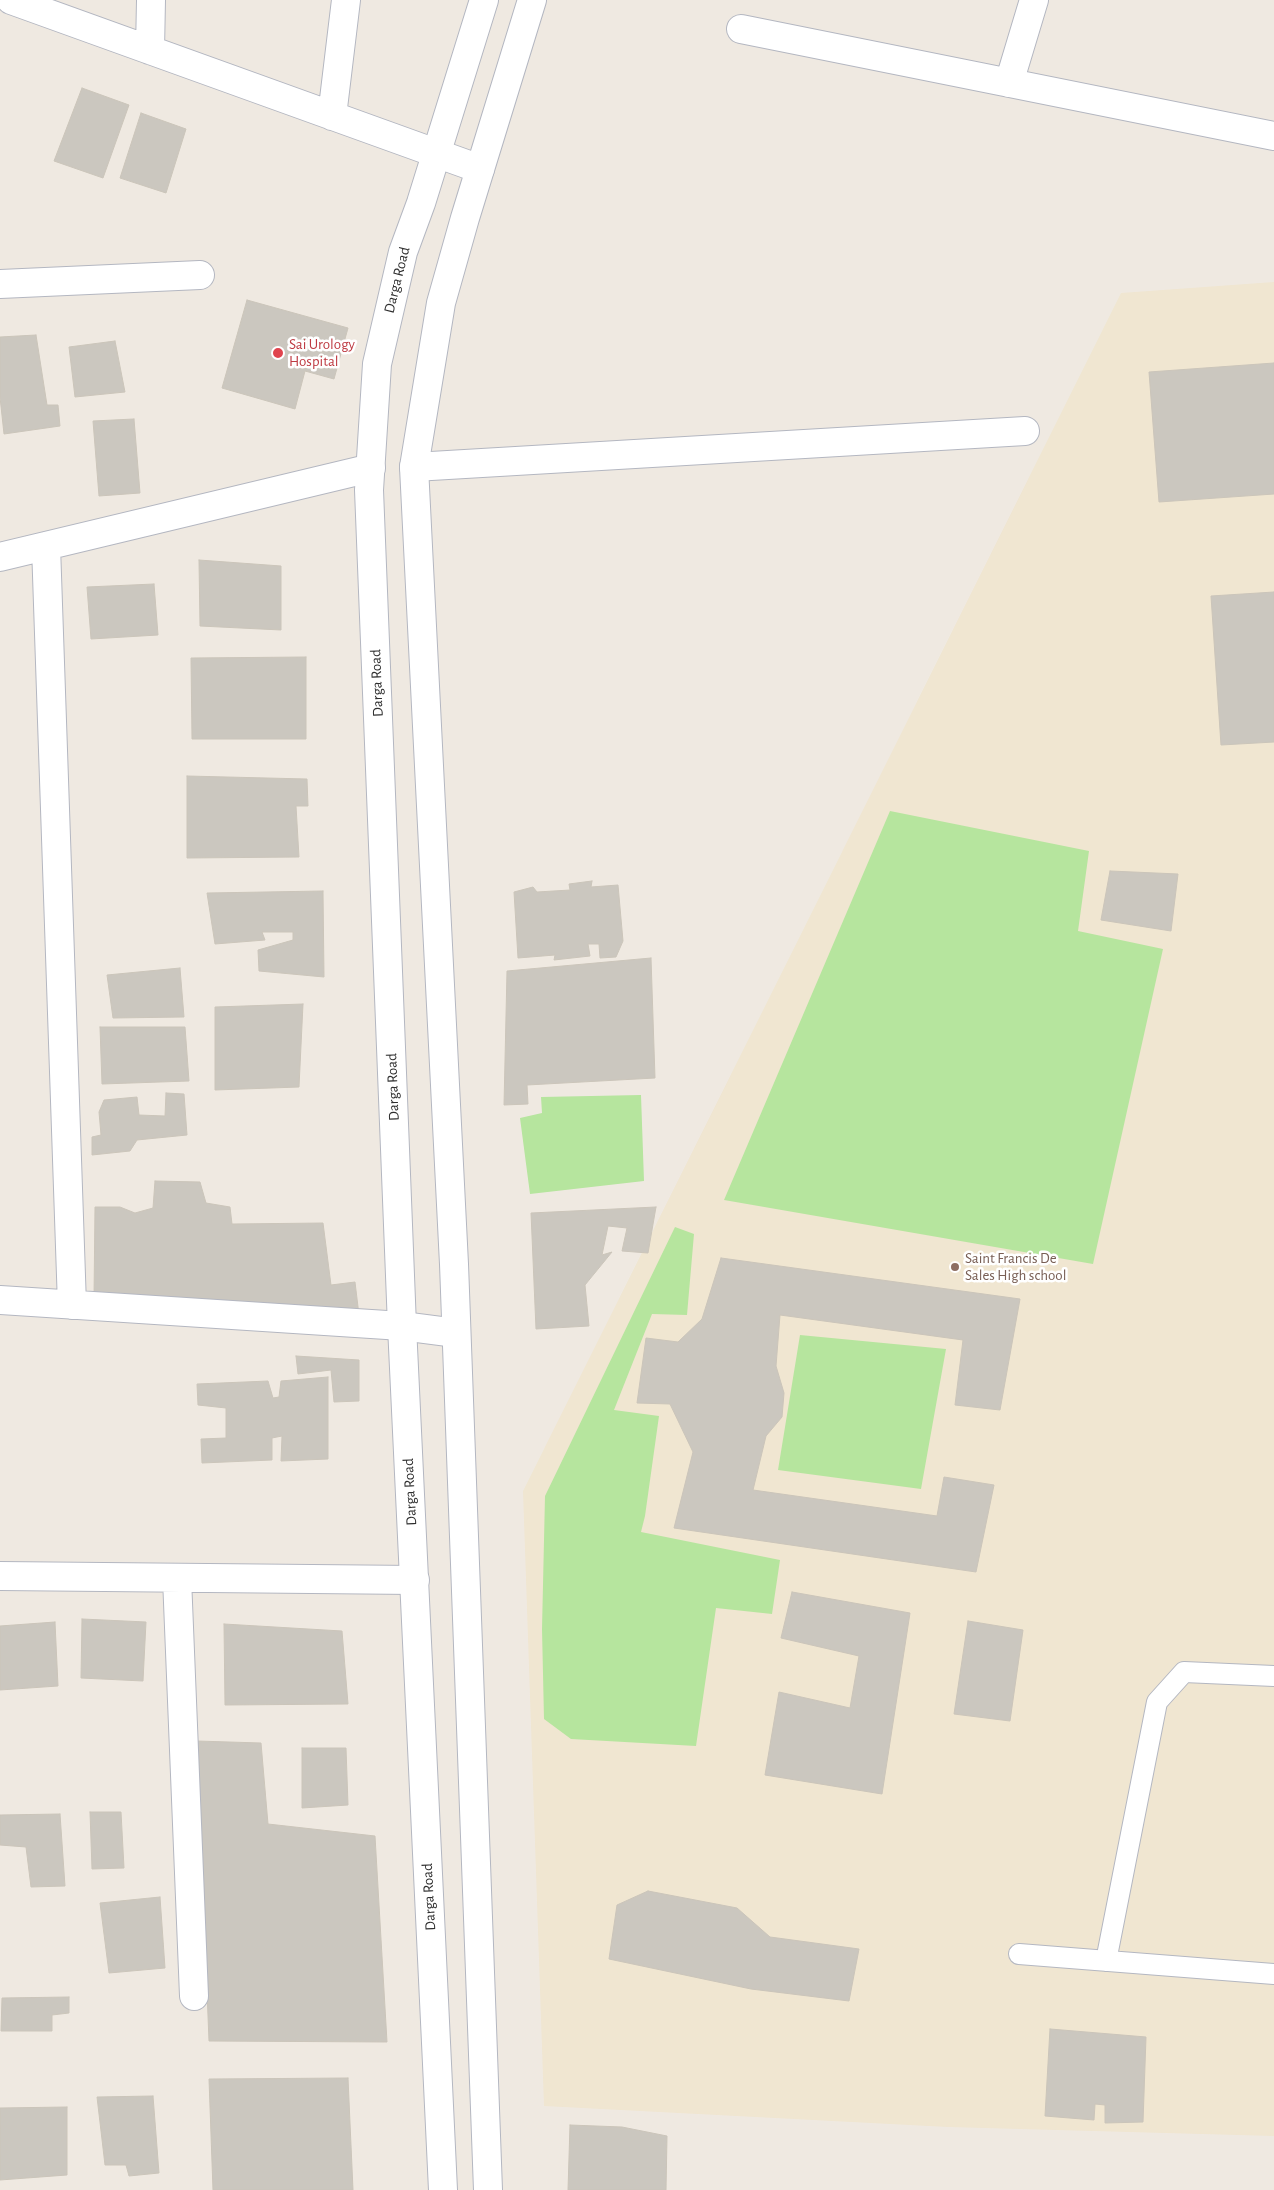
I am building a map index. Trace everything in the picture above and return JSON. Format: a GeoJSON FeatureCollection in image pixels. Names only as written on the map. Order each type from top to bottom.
{"type":"FeatureCollection","features":[{"type":"Feature","properties":{"kind":"street"},"geometry":{"type":"LineString","coordinates":[[11,0],[480,169]]}},
{"type":"Feature","properties":{"kind":"street"},"geometry":{"type":"LineString","coordinates":[[150,50],[151,0]]}},
{"type":"Feature","properties":{"kind":"street"},"geometry":{"type":"LineString","coordinates":[[332,116],[346,0]]}},
{"type":"Feature","properties":{"kind":"street","name":"Darga Road"},"geometry":{"type":"LineString","coordinates":[[443,2190],[402,1326],[370,490],[377,364],[403,252],[484,0]]}},
{"type":"Feature","properties":{"kind":"street"},"geometry":{"type":"LineString","coordinates":[[488,2190],[456,1333],[414,467],[441,303],[532,0]]}},
{"type":"Feature","properties":{"kind":"street"},"geometry":{"type":"LineString","coordinates":[[1009,83],[1034,0]]}},
{"type":"Feature","properties":{"kind":"street"},"geometry":{"type":"LineString","coordinates":[[741,30],[1274,136]]}},
{"type":"Feature","properties":{"kind":"street"},"geometry":{"type":"LineString","coordinates":[[0,284],[200,275]]}},
{"type":"Feature","properties":{"kind":"street"},"geometry":{"type":"LineString","coordinates":[[414,467],[1025,431]]}},
{"type":"Feature","properties":{"kind":"street"},"geometry":{"type":"LineString","coordinates":[[0,557],[371,468]]}},
{"type":"Feature","properties":{"kind":"street"},"geometry":{"type":"LineString","coordinates":[[46,546],[72,1305]]}},
{"type":"Feature","properties":{"kind":"street"},"geometry":{"type":"LineString","coordinates":[[0,1300],[402,1326],[456,1333]]}},
{"type":"Feature","properties":{"kind":"street"},"geometry":{"type":"LineString","coordinates":[[0,1576],[414,1580]]}},
{"type":"Feature","properties":{"kind":"street"},"geometry":{"type":"LineString","coordinates":[[177,1578],[194,1996]]}},
{"type":"Feature","properties":{"kind":"lane"},"geometry":{"type":"LineString","coordinates":[[1106,1961],[1157,1702],[1184,1672],[1274,1676]]}},
{"type":"Feature","properties":{"kind":"lane"},"geometry":{"type":"LineString","coordinates":[[1019,1954],[1274,1974]]}},
{"type":"Feature","properties":{"kind":"shaded area","name":"Saint Francis De Sales High school"},"geometry":{"type":"Polygon","coordinates":[[[1274,282],[1274,2136],[948,2127],[544,2106],[523,1491],[1121,293],[1274,282]]]}},
{"type":"Feature","properties":{"kind":"green space"},"geometry":{"type":"Polygon","coordinates":[[[890,811],[1089,851],[1078,931],[1163,949],[1093,1264],[724,1200],[890,811]]]}},
{"type":"Feature","properties":{"kind":"green space"},"geometry":{"type":"Polygon","coordinates":[[[641,1095],[644,1181],[530,1194],[520,1118],[542,1113],[541,1097],[641,1095]]]}},
{"type":"Feature","properties":{"kind":"green space"},"geometry":{"type":"Polygon","coordinates":[[[675,1227],[694,1234],[687,1315],[652,1314],[614,1410],[659,1416],[641,1532],[780,1560],[772,1614],[716,1608],[696,1746],[571,1739],[544,1719],[542,1629],[545,1496],[675,1227]]]}},
{"type":"Feature","properties":{"kind":"green space"},"geometry":{"type":"Polygon","coordinates":[[[800,1335],[946,1349],[921,1489],[778,1470],[800,1335]]]}},
{"type":"Feature","properties":{"kind":"building"},"geometry":{"type":"Polygon","coordinates":[[[82,88],[129,105],[103,178],[54,161],[82,88]]]}},
{"type":"Feature","properties":{"kind":"building"},"geometry":{"type":"Polygon","coordinates":[[[141,113],[186,129],[166,193],[120,178],[141,113]]]}},
{"type":"Feature","properties":{"kind":"building"},"geometry":{"type":"Polygon","coordinates":[[[247,300],[348,328],[334,379],[305,371],[295,409],[222,388],[247,300]]]}},
{"type":"Feature","properties":{"kind":"building"},"geometry":{"type":"Polygon","coordinates":[[[36,335],[47,405],[58,405],[60,426],[4,434],[0,397],[0,337],[36,335]]]}},
{"type":"Feature","properties":{"kind":"building"},"geometry":{"type":"Polygon","coordinates":[[[115,341],[125,392],[75,397],[69,347],[115,341]]]}},
{"type":"Feature","properties":{"kind":"building"},"geometry":{"type":"Polygon","coordinates":[[[1274,363],[1274,494],[1159,502],[1149,372],[1274,363]]]}},
{"type":"Feature","properties":{"kind":"building"},"geometry":{"type":"Polygon","coordinates":[[[134,419],[140,493],[99,496],[93,421],[134,419]]]}},
{"type":"Feature","properties":{"kind":"building"},"geometry":{"type":"Polygon","coordinates":[[[199,560],[281,566],[281,630],[200,626],[199,560]]]}},
{"type":"Feature","properties":{"kind":"building"},"geometry":{"type":"Polygon","coordinates":[[[154,584],[158,635],[91,639],[87,587],[154,584]]]}},
{"type":"Feature","properties":{"kind":"building"},"geometry":{"type":"Polygon","coordinates":[[[1274,592],[1274,742],[1221,745],[1211,596],[1274,592]]]}},
{"type":"Feature","properties":{"kind":"building"},"geometry":{"type":"Polygon","coordinates":[[[306,657],[306,739],[192,739],[191,658],[306,657]]]}},
{"type":"Feature","properties":{"kind":"building"},"geometry":{"type":"Polygon","coordinates":[[[187,776],[307,779],[308,806],[296,806],[299,857],[187,858],[187,776]]]}},
{"type":"Feature","properties":{"kind":"building"},"geometry":{"type":"Polygon","coordinates":[[[1110,871],[1178,874],[1171,931],[1101,920],[1110,871]]]}},
{"type":"Feature","properties":{"kind":"building"},"geometry":{"type":"Polygon","coordinates":[[[592,881],[591,887],[618,885],[623,941],[616,957],[600,958],[599,944],[588,944],[590,956],[554,960],[555,955],[518,958],[514,892],[533,887],[537,892],[570,890],[569,884],[592,881]]]}},
{"type":"Feature","properties":{"kind":"building"},"geometry":{"type":"Polygon","coordinates":[[[323,891],[324,977],[259,971],[258,950],[293,940],[293,932],[262,932],[265,940],[215,944],[207,893],[323,891]]]}},
{"type":"Feature","properties":{"kind":"building"},"geometry":{"type":"Polygon","coordinates":[[[651,958],[655,1078],[527,1085],[528,1104],[504,1105],[507,971],[651,958]]]}},
{"type":"Feature","properties":{"kind":"building"},"geometry":{"type":"Polygon","coordinates":[[[180,968],[184,1017],[113,1018],[107,975],[180,968]]]}},
{"type":"Feature","properties":{"kind":"building"},"geometry":{"type":"Polygon","coordinates":[[[303,1004],[299,1087],[215,1090],[215,1007],[303,1004]]]}},
{"type":"Feature","properties":{"kind":"building"},"geometry":{"type":"Polygon","coordinates":[[[100,1027],[185,1027],[189,1081],[102,1084],[100,1027]]]}},
{"type":"Feature","properties":{"kind":"building"},"geometry":{"type":"Polygon","coordinates":[[[166,1093],[184,1094],[187,1135],[137,1140],[130,1151],[92,1155],[92,1137],[101,1135],[99,1112],[104,1100],[137,1097],[139,1115],[165,1116],[166,1093]]]}},
{"type":"Feature","properties":{"kind":"building"},"geometry":{"type":"Polygon","coordinates":[[[155,1181],[200,1182],[206,1203],[230,1207],[232,1224],[323,1223],[331,1285],[355,1282],[359,1315],[94,1297],[95,1207],[120,1207],[135,1213],[153,1208],[155,1181]]]}},
{"type":"Feature","properties":{"kind":"building"},"geometry":{"type":"Polygon","coordinates":[[[656,1207],[648,1253],[622,1251],[627,1228],[608,1226],[602,1255],[612,1252],[585,1285],[589,1326],[536,1329],[531,1213],[656,1207]]]}},
{"type":"Feature","properties":{"kind":"building"},"geometry":{"type":"Polygon","coordinates":[[[721,1258],[1020,1299],[1000,1410],[955,1405],[963,1340],[780,1315],[776,1366],[784,1393],[782,1417],[766,1436],[753,1490],[937,1516],[944,1477],[994,1485],[976,1572],[674,1528],[693,1452],[670,1404],[637,1403],[646,1338],[678,1342],[702,1319],[721,1258]]]}},
{"type":"Feature","properties":{"kind":"building"},"geometry":{"type":"Polygon","coordinates":[[[296,1356],[359,1360],[359,1401],[334,1402],[331,1370],[298,1374],[296,1356]]]}},
{"type":"Feature","properties":{"kind":"building"},"geometry":{"type":"Polygon","coordinates":[[[328,1377],[328,1459],[281,1461],[282,1436],[272,1438],[272,1460],[202,1463],[201,1439],[226,1438],[226,1408],[198,1405],[197,1384],[268,1381],[273,1398],[279,1397],[281,1381],[328,1377]]]}},
{"type":"Feature","properties":{"kind":"building"},"geometry":{"type":"Polygon","coordinates":[[[792,1592],[910,1613],[882,1794],[765,1775],[779,1692],[850,1708],[859,1656],[781,1638],[792,1592]]]}},
{"type":"Feature","properties":{"kind":"building"},"geometry":{"type":"Polygon","coordinates":[[[82,1619],[146,1622],[143,1681],[81,1678],[82,1619]]]}},
{"type":"Feature","properties":{"kind":"building"},"geometry":{"type":"Polygon","coordinates":[[[968,1621],[1023,1630],[1010,1721],[954,1714],[968,1621]]]}},
{"type":"Feature","properties":{"kind":"building"},"geometry":{"type":"Polygon","coordinates":[[[55,1622],[58,1686],[0,1690],[0,1626],[55,1622]]]}},
{"type":"Feature","properties":{"kind":"building"},"geometry":{"type":"Polygon","coordinates":[[[224,1624],[342,1631],[348,1704],[225,1705],[224,1624]]]}},
{"type":"Feature","properties":{"kind":"building"},"geometry":{"type":"Polygon","coordinates":[[[197,1741],[261,1743],[268,1824],[375,1836],[387,2042],[209,2041],[197,1741]]]}},
{"type":"Feature","properties":{"kind":"building"},"geometry":{"type":"Polygon","coordinates":[[[302,1748],[346,1748],[348,1805],[302,1808],[302,1748]]]}},
{"type":"Feature","properties":{"kind":"building"},"geometry":{"type":"Polygon","coordinates":[[[90,1812],[121,1812],[124,1868],[92,1869],[90,1812]]]}},
{"type":"Feature","properties":{"kind":"building"},"geometry":{"type":"Polygon","coordinates":[[[60,1814],[65,1886],[31,1887],[26,1847],[0,1845],[0,1815],[60,1814]]]}},
{"type":"Feature","properties":{"kind":"building"},"geometry":{"type":"Polygon","coordinates":[[[648,1891],[737,1908],[770,1937],[859,1949],[849,2001],[751,1989],[609,1959],[617,1905],[648,1891]]]}},
{"type":"Feature","properties":{"kind":"building"},"geometry":{"type":"Polygon","coordinates":[[[160,1897],[165,1968],[109,1973],[100,1903],[160,1897]]]}},
{"type":"Feature","properties":{"kind":"building"},"geometry":{"type":"Polygon","coordinates":[[[69,1997],[69,2013],[52,2015],[52,2031],[1,2031],[2,1998],[69,1997]]]}},
{"type":"Feature","properties":{"kind":"building"},"geometry":{"type":"Polygon","coordinates":[[[1050,2029],[1146,2037],[1143,2122],[1105,2123],[1105,2105],[1095,2104],[1094,2120],[1045,2116],[1050,2029]]]}},
{"type":"Feature","properties":{"kind":"building"},"geometry":{"type":"Polygon","coordinates":[[[348,2078],[353,2190],[213,2190],[209,2079],[348,2078]]]}},
{"type":"Feature","properties":{"kind":"building"},"geometry":{"type":"Polygon","coordinates":[[[153,2096],[159,2173],[129,2176],[126,2165],[105,2165],[97,2097],[153,2096]]]}},
{"type":"Feature","properties":{"kind":"building"},"geometry":{"type":"Polygon","coordinates":[[[67,2107],[67,2175],[0,2180],[0,2108],[67,2107]]]}},
{"type":"Feature","properties":{"kind":"building"},"geometry":{"type":"Polygon","coordinates":[[[570,2125],[622,2127],[667,2136],[666,2190],[568,2190],[570,2125]]]}},
{"type":"Feature","properties":{"kind":"place","name":"Sai Urology Hospital"},"geometry":{"type":"Point","coordinates":[278,353]}},
{"type":"Feature","properties":{"kind":"place","name":"Saint Francis De Sales High school"},"geometry":{"type":"Point","coordinates":[955,1267]}}]}
